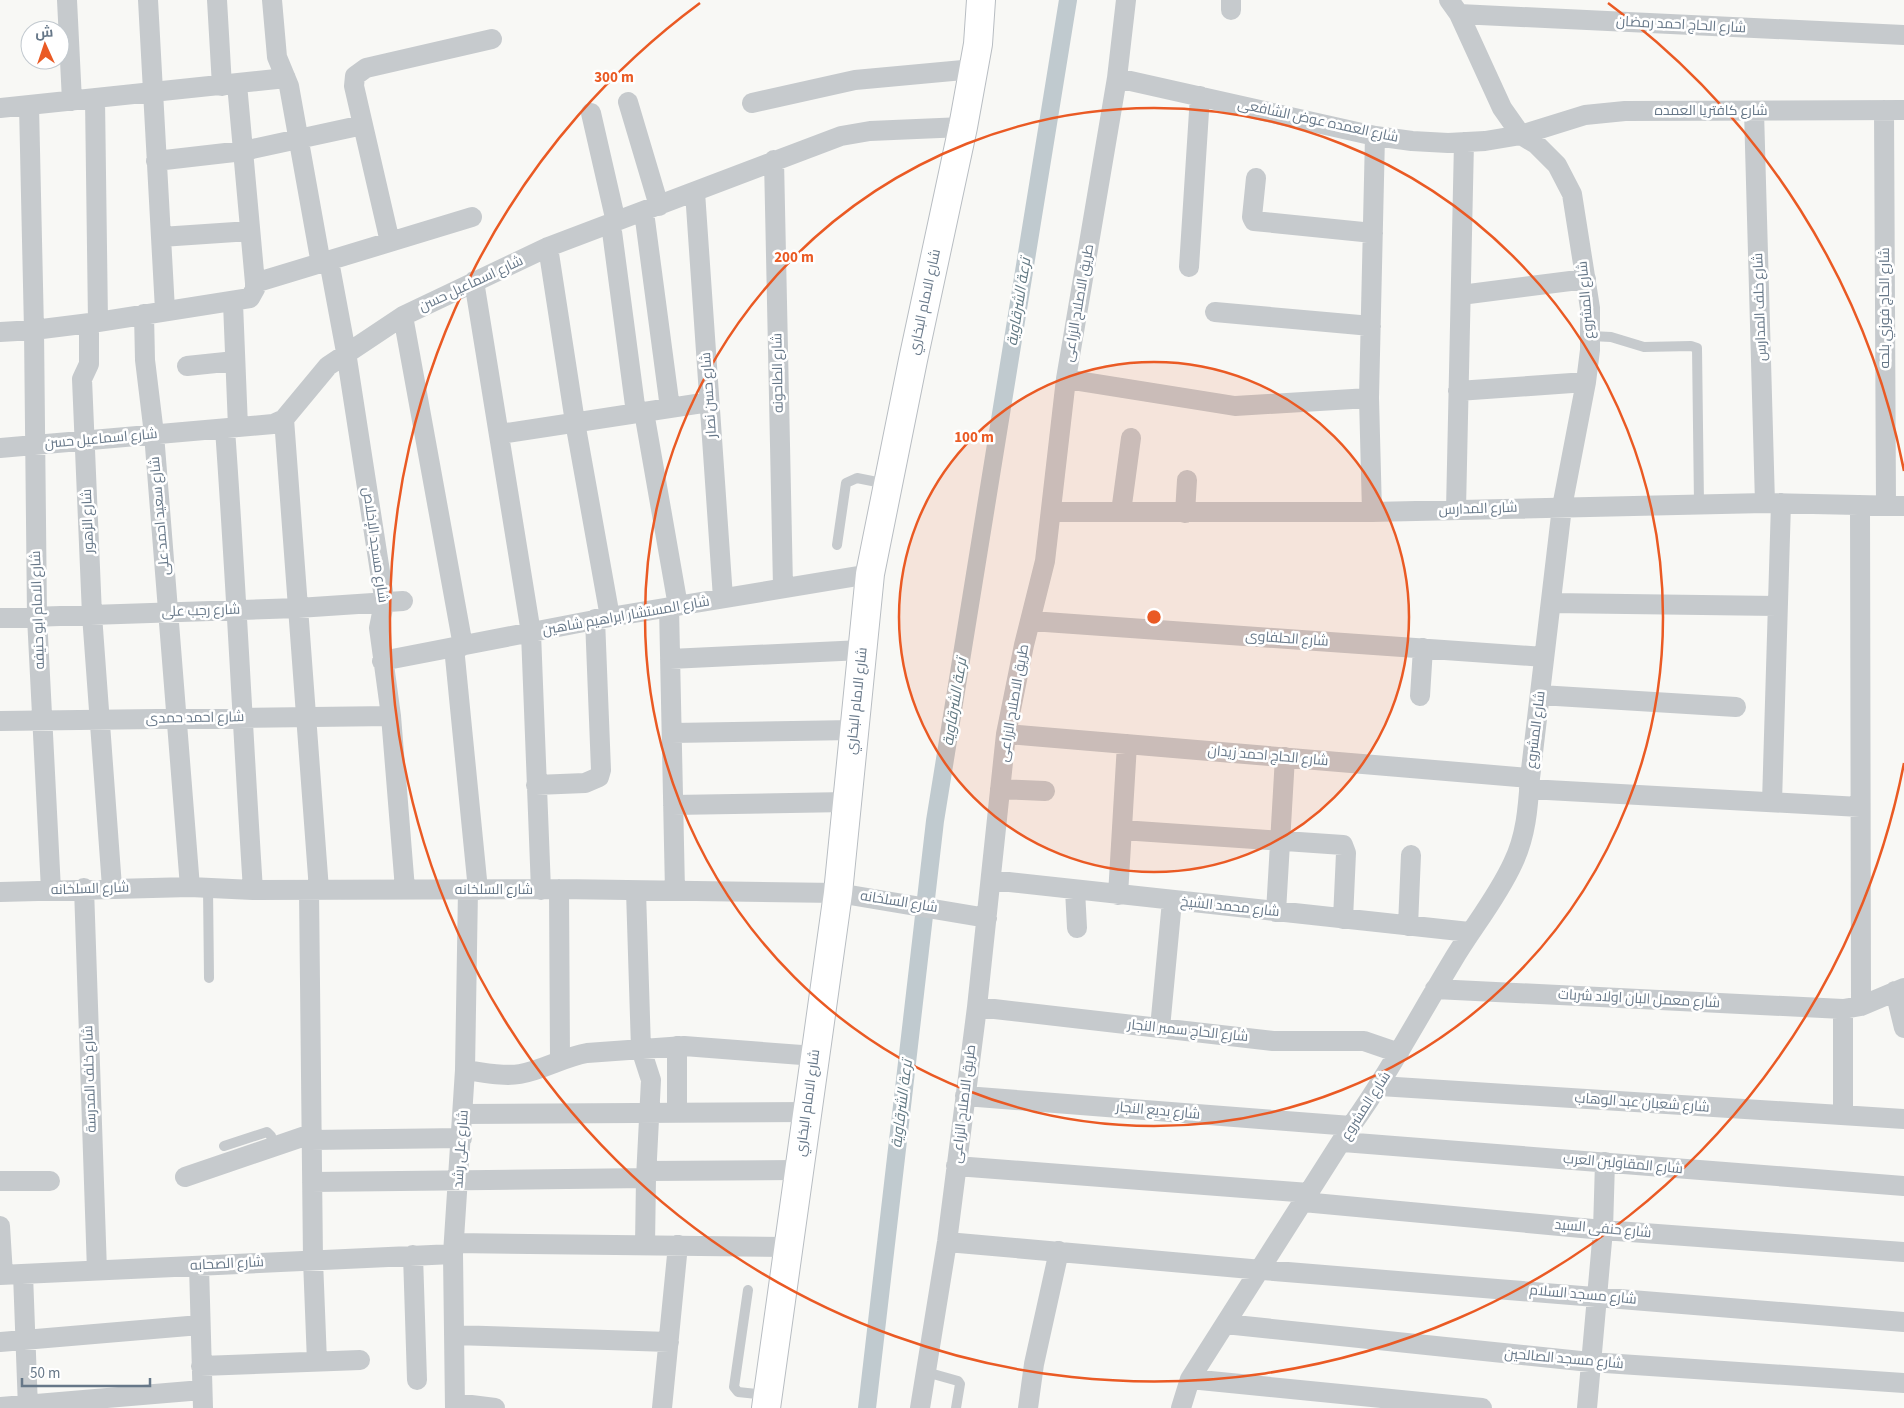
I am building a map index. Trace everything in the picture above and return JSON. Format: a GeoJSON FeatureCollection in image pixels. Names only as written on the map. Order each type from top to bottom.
{"type":"FeatureCollection","features":[{"type":"Feature","properties":{"kind":"street"},"geometry":{"type":"LineString","coordinates":[[67,0],[72,101]]}},
{"type":"Feature","properties":{"kind":"street"},"geometry":{"type":"LineString","coordinates":[[148,0],[165,310]]}},
{"type":"Feature","properties":{"kind":"street"},"geometry":{"type":"LineString","coordinates":[[217,0],[229,85],[243,151],[250,231],[246,295],[235,361],[231,428],[242,718],[253,890]]}},
{"type":"Feature","properties":{"kind":"street"},"geometry":{"type":"LineString","coordinates":[[272,0],[278,57],[286,78],[325,262]]}},
{"type":"Feature","properties":{"kind":"street","name":"شارع الامام البخاري"},"geometry":{"type":"LineString","coordinates":[[767,1402],[838,893],[870,574],[935,251],[963,127],[974,69],[981,0]]}},
{"type":"Feature","properties":{"kind":"street","name":"طريق الاصلاح الزراعى"},"geometry":{"type":"LineString","coordinates":[[920,1408],[947,1242],[977,1007],[1006,734],[1045,561],[1066,379],[1116,78],[1126,0]]}},
{"type":"Feature","properties":{"kind":"street","name":"شارع الحاج احمد رمضان"},"geometry":{"type":"LineString","coordinates":[[1454,7],[1904,35]]}},
{"type":"Feature","properties":{"kind":"street","name":"شارع المشروع"},"geometry":{"type":"LineString","coordinates":[[1180,1408],[1190,1379],[1262,1270],[1347,1134],[1380,1086],[1435,989],[1513,863],[1528,814],[1562,507],[1586,382],[1591,336],[1586,279],[1572,194],[1557,165],[1536,144],[1521,135],[1502,108],[1454,7]]}},
{"type":"Feature","properties":{"kind":"street"},"geometry":{"type":"LineString","coordinates":[[390,242],[354,86],[355,76],[366,68],[492,40]]}},
{"type":"Feature","properties":{"kind":"street"},"geometry":{"type":"LineString","coordinates":[[752,103],[855,80],[974,69]]}},
{"type":"Feature","properties":{"kind":"street"},"geometry":{"type":"LineString","coordinates":[[0,108],[286,78]]}},
{"type":"Feature","properties":{"kind":"street","name":"شارع العمده عوض الشافعى"},"geometry":{"type":"LineString","coordinates":[[1116,78],[1375,136],[1412,141],[1464,142],[1521,135]]}},
{"type":"Feature","properties":{"kind":"street"},"geometry":{"type":"LineString","coordinates":[[1189,267],[1200,96]]}},
{"type":"Feature","properties":{"kind":"street","name":"شارع الزهور"},"geometry":{"type":"LineString","coordinates":[[95,99],[94,322],[90,364],[82,379],[92,615],[112,888]]}},
{"type":"Feature","properties":{"kind":"street"},"geometry":{"type":"LineString","coordinates":[[628,102],[651,209],[670,408]]}},
{"type":"Feature","properties":{"kind":"street","name":"شارع الامام ابو حنيفه"},"geometry":{"type":"LineString","coordinates":[[29,105],[37,617],[51,890]]}},
{"type":"Feature","properties":{"kind":"street","name":"شارع الحاج فوزي بلحه"},"geometry":{"type":"LineString","coordinates":[[1884,110],[1895,505]]}},
{"type":"Feature","properties":{"kind":"street","name":"شارع كافتريا العمده"},"geometry":{"type":"LineString","coordinates":[[1521,135],[1568,119],[1601,112],[1904,110]]}},
{"type":"Feature","properties":{"kind":"street","name":"شارع خلف المدارس"},"geometry":{"type":"LineString","coordinates":[[1754,111],[1777,606],[1772,802]]}},
{"type":"Feature","properties":{"kind":"street"},"geometry":{"type":"LineString","coordinates":[[591,113],[613,223],[640,412],[673,606],[670,659],[675,891]]}},
{"type":"Feature","properties":{"kind":"street"},"geometry":{"type":"LineString","coordinates":[[156,161],[243,151],[363,125]]}},
{"type":"Feature","properties":{"kind":"street","name":"شارع اسماعيل حسن"},"geometry":{"type":"LineString","coordinates":[[0,448],[273,424],[284,419],[314,380],[346,352],[403,316],[548,247],[651,209],[774,160],[855,133],[963,127]]}},
{"type":"Feature","properties":{"kind":"street"},"geometry":{"type":"LineString","coordinates":[[1372,512],[1369,398],[1375,136]]}},
{"type":"Feature","properties":{"kind":"street"},"geometry":{"type":"LineString","coordinates":[[1456,510],[1464,142]]}},
{"type":"Feature","properties":{"kind":"street","name":"شارع الطاحونه"},"geometry":{"type":"LineString","coordinates":[[774,160],[783,587]]}},
{"type":"Feature","properties":{"kind":"street"},"geometry":{"type":"LineString","coordinates":[[1256,178],[1252,217],[1254,221],[1373,233]]}},
{"type":"Feature","properties":{"kind":"street","name":"شارع حسن نصار"},"geometry":{"type":"LineString","coordinates":[[695,192],[723,598]]}},
{"type":"Feature","properties":{"kind":"street"},"geometry":{"type":"LineString","coordinates":[[0,332],[34,330],[94,322],[246,295],[325,262],[472,217]]}},
{"type":"Feature","properties":{"kind":"street"},"geometry":{"type":"LineString","coordinates":[[161,237],[250,231]]}},
{"type":"Feature","properties":{"kind":"street"},"geometry":{"type":"LineString","coordinates":[[536,785],[585,783],[599,777],[601,770],[603,618],[548,247]]}},
{"type":"Feature","properties":{"kind":"street","name":"شارع مسجد الإخلاص"},"geometry":{"type":"LineString","coordinates":[[325,262],[346,352],[394,602],[379,628],[390,716],[405,889]]}},
{"type":"Feature","properties":{"kind":"street"},"geometry":{"type":"LineString","coordinates":[[1461,295],[1586,279]]}},
{"type":"Feature","properties":{"kind":"street"},"geometry":{"type":"LineString","coordinates":[[474,281],[531,633],[536,785],[550,890],[560,1060]]}},
{"type":"Feature","properties":{"kind":"street"},"geometry":{"type":"LineString","coordinates":[[1216,312],[1371,326]]}},
{"type":"Feature","properties":{"kind":"street","name":"شارع سعيد احمد على"},"geometry":{"type":"LineString","coordinates":[[144,314],[145,360],[154,434],[176,718],[199,887]]}},
{"type":"Feature","properties":{"kind":"street","name":"شارع على رشد"},"geometry":{"type":"LineString","coordinates":[[403,316],[459,646],[473,890],[462,1138],[454,1248],[455,1406]]}},
{"type":"Feature","properties":{"kind":"street"},"geometry":{"type":"LineString","coordinates":[[187,366],[235,361]]}},
{"type":"Feature","properties":{"kind":"street"},"geometry":{"type":"LineString","coordinates":[[1066,379],[1235,406],[1369,398]]}},
{"type":"Feature","properties":{"kind":"street"},"geometry":{"type":"LineString","coordinates":[[1458,391],[1586,382]]}},
{"type":"Feature","properties":{"kind":"street"},"geometry":{"type":"LineString","coordinates":[[500,434],[710,402]]}},
{"type":"Feature","properties":{"kind":"street"},"geometry":{"type":"LineString","coordinates":[[284,419],[306,717],[314,890],[311,1137],[312,1260],[317,1362]]}},
{"type":"Feature","properties":{"kind":"street"},"geometry":{"type":"LineString","coordinates":[[1121,512],[1131,438]]}},
{"type":"Feature","properties":{"kind":"street"},"geometry":{"type":"LineString","coordinates":[[1185,512],[1187,480]]}},
{"type":"Feature","properties":{"kind":"street","name":"شارع المدارس"},"geometry":{"type":"LineString","coordinates":[[1052,512],[1372,512],[1773,503],[1895,505]]}},
{"type":"Feature","properties":{"kind":"street"},"geometry":{"type":"LineString","coordinates":[[1843,1116],[1852,1007],[1860,807],[1860,505]]}},
{"type":"Feature","properties":{"kind":"street","name":"شارع المستشار ابراهيم شاهين"},"geometry":{"type":"LineString","coordinates":[[382,661],[603,618],[870,574]]}},
{"type":"Feature","properties":{"kind":"street","name":"شارع رجب على"},"geometry":{"type":"LineString","coordinates":[[0,618],[298,608],[394,602]]}},
{"type":"Feature","properties":{"kind":"street"},"geometry":{"type":"LineString","coordinates":[[1551,603],[1777,606]]}},
{"type":"Feature","properties":{"kind":"street","name":"شارع الحلفاوى"},"geometry":{"type":"LineString","coordinates":[[1031,621],[1544,657]]}},
{"type":"Feature","properties":{"kind":"street"},"geometry":{"type":"LineString","coordinates":[[1420,696],[1423,648]]}},
{"type":"Feature","properties":{"kind":"street"},"geometry":{"type":"LineString","coordinates":[[670,659],[862,650]]}},
{"type":"Feature","properties":{"kind":"street"},"geometry":{"type":"LineString","coordinates":[[1540,695],[1736,707]]}},
{"type":"Feature","properties":{"kind":"street","name":"شارع احمد حمدى"},"geometry":{"type":"LineString","coordinates":[[0,721],[390,716]]}},
{"type":"Feature","properties":{"kind":"street"},"geometry":{"type":"LineString","coordinates":[[672,733],[854,730]]}},
{"type":"Feature","properties":{"kind":"street","name":"شارع الحاج احمد زيدان"},"geometry":{"type":"LineString","coordinates":[[1006,734],[1285,757],[1530,783],[1860,807]]}},
{"type":"Feature","properties":{"kind":"street"},"geometry":{"type":"LineString","coordinates":[[1118,895],[1127,744]]}},
{"type":"Feature","properties":{"kind":"street"},"geometry":{"type":"LineString","coordinates":[[1276,912],[1285,757]]}},
{"type":"Feature","properties":{"kind":"street"},"geometry":{"type":"LineString","coordinates":[[1000,789],[1045,791]]}},
{"type":"Feature","properties":{"kind":"street"},"geometry":{"type":"LineString","coordinates":[[673,805],[847,802]]}},
{"type":"Feature","properties":{"kind":"street"},"geometry":{"type":"LineString","coordinates":[[1122,830],[1337,843],[1346,848],[1342,919]]}},
{"type":"Feature","properties":{"kind":"street"},"geometry":{"type":"LineString","coordinates":[[1408,926],[1411,855]]}},
{"type":"Feature","properties":{"kind":"street","name":"شارع محمد الشيخ"},"geometry":{"type":"LineString","coordinates":[[991,880],[1469,932]]}},
{"type":"Feature","properties":{"kind":"street","name":"شارع السلخانه"},"geometry":{"type":"LineString","coordinates":[[0,892],[84,888],[199,887],[253,890],[636,890],[838,893],[987,918]]}},
{"type":"Feature","properties":{"kind":"street","name":"شارع خلف المدرسة"},"geometry":{"type":"LineString","coordinates":[[84,888],[96,1271]]}},
{"type":"Feature","properties":{"kind":"street"},"geometry":{"type":"LineString","coordinates":[[636,890],[641,1049],[651,1080],[646,1174],[645,1245]]}},
{"type":"Feature","properties":{"kind":"street"},"geometry":{"type":"LineString","coordinates":[[1075,890],[1077,928]]}},
{"type":"Feature","properties":{"kind":"street"},"geometry":{"type":"LineString","coordinates":[[1160,1028],[1172,901]]}},
{"type":"Feature","properties":{"kind":"street","name":"شارع معمل البان اولاد شربات"},"geometry":{"type":"LineString","coordinates":[[1435,989],[1852,1007]]}},
{"type":"Feature","properties":{"kind":"street"},"geometry":{"type":"LineString","coordinates":[[1852,1007],[1899,990],[1904,1028]]}},
{"type":"Feature","properties":{"kind":"street","name":"شارع الحاج سمير النجار"},"geometry":{"type":"LineString","coordinates":[[977,1007],[1273,1040],[1364,1041],[1399,1053]]}},
{"type":"Feature","properties":{"kind":"street"},"geometry":{"type":"LineString","coordinates":[[465,1070],[521,1074],[560,1060],[587,1053],[678,1046],[707,1046],[760,1053],[815,1056]]}},
{"type":"Feature","properties":{"kind":"street"},"geometry":{"type":"LineString","coordinates":[[677,1113],[678,1046]]}},
{"type":"Feature","properties":{"kind":"street","name":"شارع شعبان عبد الوهاب"},"geometry":{"type":"LineString","coordinates":[[1380,1086],[1904,1119]]}},
{"type":"Feature","properties":{"kind":"street","name":"شارع بديع النجار"},"geometry":{"type":"LineString","coordinates":[[965,1096],[1347,1134]]}},
{"type":"Feature","properties":{"kind":"street"},"geometry":{"type":"LineString","coordinates":[[463,1114],[807,1112]]}},
{"type":"Feature","properties":{"kind":"street","name":"شارع المقاولين العرب"},"geometry":{"type":"LineString","coordinates":[[1347,1134],[1606,1162],[1904,1186]]}},
{"type":"Feature","properties":{"kind":"street"},"geometry":{"type":"LineString","coordinates":[[185,1177],[275,1146],[311,1137],[462,1138]]}},
{"type":"Feature","properties":{"kind":"street"},"geometry":{"type":"LineString","coordinates":[[1586,1408],[1603,1230],[1606,1162]]}},
{"type":"Feature","properties":{"kind":"street","name":"شارع حنفى السيد"},"geometry":{"type":"LineString","coordinates":[[956,1166],[1306,1198],[1603,1230],[1904,1252]]}},
{"type":"Feature","properties":{"kind":"street"},"geometry":{"type":"LineString","coordinates":[[312,1182],[459,1180],[799,1170]]}},
{"type":"Feature","properties":{"kind":"street"},"geometry":{"type":"LineString","coordinates":[[0,1181],[50,1181]]}},
{"type":"Feature","properties":{"kind":"street"},"geometry":{"type":"LineString","coordinates":[[0,1226],[9,1275],[25,1340],[28,1406]]}},
{"type":"Feature","properties":{"kind":"street","name":"شارع مسجد السلام"},"geometry":{"type":"LineString","coordinates":[[947,1242],[1262,1270],[1904,1322]]}},
{"type":"Feature","properties":{"kind":"street","name":"شارع الصحابه"},"geometry":{"type":"LineString","coordinates":[[9,1275],[413,1255],[454,1248],[645,1245],[788,1247]]}},
{"type":"Feature","properties":{"kind":"street"},"geometry":{"type":"LineString","coordinates":[[662,1408],[678,1246]]}},
{"type":"Feature","properties":{"kind":"street"},"geometry":{"type":"LineString","coordinates":[[1028,1408],[1034,1364],[1059,1251]]}},
{"type":"Feature","properties":{"kind":"street"},"geometry":{"type":"LineString","coordinates":[[413,1255],[417,1380]]}},
{"type":"Feature","properties":{"kind":"street"},"geometry":{"type":"LineString","coordinates":[[0,1406],[203,1399],[199,1266]]}},
{"type":"Feature","properties":{"kind":"street","name":"شارع مسجد الصالحين"},"geometry":{"type":"LineString","coordinates":[[1225,1324],[1590,1362],[1904,1383]]}},
{"type":"Feature","properties":{"kind":"street"},"geometry":{"type":"LineString","coordinates":[[0,1342],[200,1325]]}},
{"type":"Feature","properties":{"kind":"street"},"geometry":{"type":"LineString","coordinates":[[454,1335],[669,1342]]}},
{"type":"Feature","properties":{"kind":"street"},"geometry":{"type":"LineString","coordinates":[[202,1366],[360,1360]]}},
{"type":"Feature","properties":{"kind":"street"},"geometry":{"type":"LineString","coordinates":[[1190,1379],[1362,1402],[1482,1408]]}},
{"type":"Feature","properties":{"kind":"street"},"geometry":{"type":"LineString","coordinates":[[455,1406],[495,1408]]}},
{"type":"Feature","properties":{"kind":"lane"},"geometry":{"type":"LineString","coordinates":[[1591,336],[1611,337],[1644,347],[1691,346],[1697,348],[1699,504]]}},
{"type":"Feature","properties":{"kind":"lane"},"geometry":{"type":"LineString","coordinates":[[837,545],[846,483],[857,478],[888,484]]}},
{"type":"Feature","properties":{"kind":"lane"},"geometry":{"type":"LineString","coordinates":[[199,887],[209,978]]}},
{"type":"Feature","properties":{"kind":"lane"},"geometry":{"type":"LineString","coordinates":[[224,1146],[267,1132],[275,1146]]}},
{"type":"Feature","properties":{"kind":"lane"},"geometry":{"type":"LineString","coordinates":[[748,1290],[734,1388],[738,1392],[767,1402]]}},
{"type":"Feature","properties":{"kind":"lane"},"geometry":{"type":"LineString","coordinates":[[926,1372],[958,1381],[960,1384],[956,1408]]}},
{"type":"Feature","properties":{"kind":"waterway","name":"ترعة الشرقاوية"},"geometry":{"type":"LineString","coordinates":[[867,1408],[935,821],[1068,0]]}}]}
